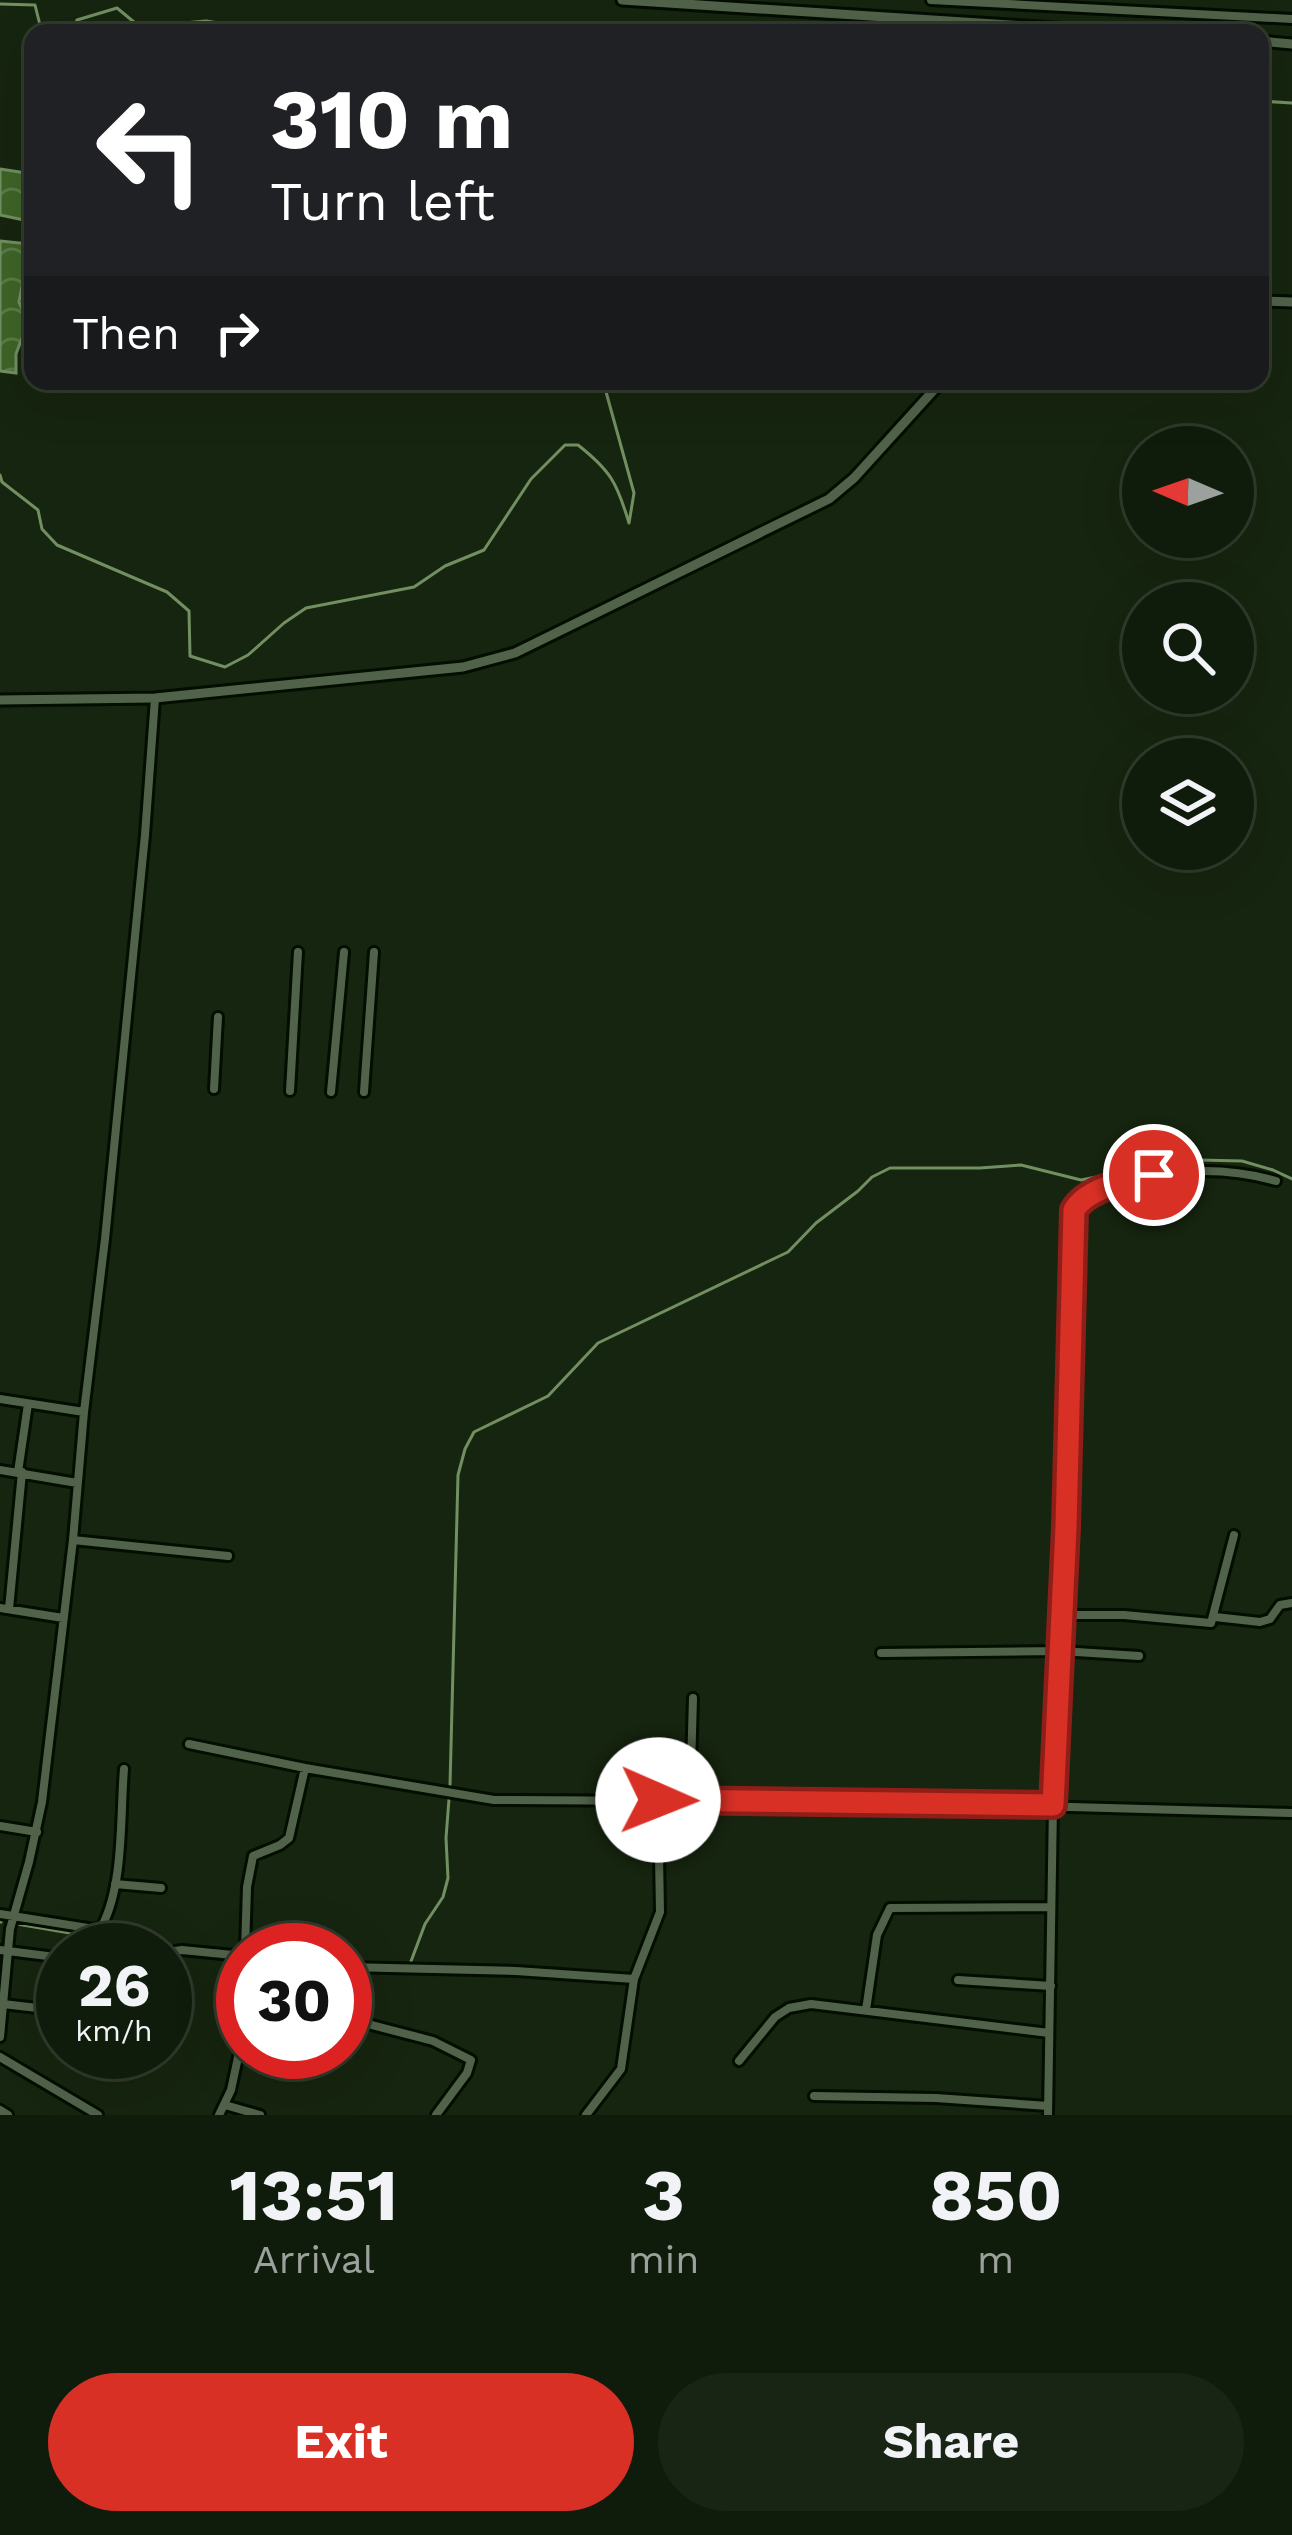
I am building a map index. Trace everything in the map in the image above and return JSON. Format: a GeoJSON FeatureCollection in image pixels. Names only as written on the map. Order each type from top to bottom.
{"type":"FeatureCollection","features":[{"type":"Feature","properties":{"kind":"street"},"geometry":{"type":"LineString","coordinates":[[622,0],[994,24]]}},
{"type":"Feature","properties":{"kind":"street"},"geometry":{"type":"LineString","coordinates":[[931,0],[1292,19]]}},
{"type":"Feature","properties":{"kind":"street"},"geometry":{"type":"LineString","coordinates":[[0,700],[155,698],[463,667],[536,645],[829,499],[934,390]]}},
{"type":"Feature","properties":{"kind":"street"},"geometry":{"type":"LineString","coordinates":[[0,2036],[3,1951],[37,1832],[74,1540],[155,698]]}},
{"type":"Feature","properties":{"kind":"street"},"geometry":{"type":"LineString","coordinates":[[290,1091],[298,952]]}},
{"type":"Feature","properties":{"kind":"street"},"geometry":{"type":"LineString","coordinates":[[331,1092],[344,952]]}},
{"type":"Feature","properties":{"kind":"street"},"geometry":{"type":"LineString","coordinates":[[364,1092],[374,952]]}},
{"type":"Feature","properties":{"kind":"street"},"geometry":{"type":"LineString","coordinates":[[214,1089],[218,1017]]}},
{"type":"Feature","properties":{"kind":"street"},"geometry":{"type":"LineString","coordinates":[[814,2096],[936,2098],[1048,2111],[1053,1805],[1076,1206],[1091,1193],[1164,1174],[1233,1172],[1276,1181]]}},
{"type":"Feature","properties":{"kind":"street"},"geometry":{"type":"LineString","coordinates":[[0,1399],[84,1412]]}},
{"type":"Feature","properties":{"kind":"street"},"geometry":{"type":"LineString","coordinates":[[28,1404],[5,1608],[63,1618]]}},
{"type":"Feature","properties":{"kind":"street"},"geometry":{"type":"LineString","coordinates":[[0,1470],[77,1483]]}},
{"type":"Feature","properties":{"kind":"street"},"geometry":{"type":"LineString","coordinates":[[1063,1615],[1124,1615],[1208,1624],[1215,1617],[1234,1534]]}},
{"type":"Feature","properties":{"kind":"street"},"geometry":{"type":"LineString","coordinates":[[74,1540],[228,1556]]}},
{"type":"Feature","properties":{"kind":"street"},"geometry":{"type":"LineString","coordinates":[[1215,1617],[1260,1622],[1280,1605],[1292,1603]]}},
{"type":"Feature","properties":{"kind":"street"},"geometry":{"type":"LineString","coordinates":[[881,1654],[1139,1656]]}},
{"type":"Feature","properties":{"kind":"street"},"geometry":{"type":"LineString","coordinates":[[690,1802],[693,1698]]}},
{"type":"Feature","properties":{"kind":"street"},"geometry":{"type":"LineString","coordinates":[[189,1744],[494,1800],[1053,1805],[1292,1813]]}},
{"type":"Feature","properties":{"kind":"street"},"geometry":{"type":"LineString","coordinates":[[246,1923],[253,1856],[289,1838],[305,1768]]}},
{"type":"Feature","properties":{"kind":"street"},"geometry":{"type":"LineString","coordinates":[[0,1914],[98,1928],[104,1923],[116,1884],[124,1769]]}},
{"type":"Feature","properties":{"kind":"street"},"geometry":{"type":"LineString","coordinates":[[586,2115],[620,2069],[634,1979],[662,1906],[658,1800]]}},
{"type":"Feature","properties":{"kind":"street"},"geometry":{"type":"LineString","coordinates":[[0,1826],[37,1832]]}},
{"type":"Feature","properties":{"kind":"street"},"geometry":{"type":"LineString","coordinates":[[116,1884],[161,1888]]}},
{"type":"Feature","properties":{"kind":"street"},"geometry":{"type":"LineString","coordinates":[[866,2010],[877,1935],[890,1908],[1051,1907]]}},
{"type":"Feature","properties":{"kind":"street"},"geometry":{"type":"LineString","coordinates":[[3,1951],[36,1955]]}},
{"type":"Feature","properties":{"kind":"street"},"geometry":{"type":"LineString","coordinates":[[372,1968],[634,1979]]}},
{"type":"Feature","properties":{"kind":"street"},"geometry":{"type":"LineString","coordinates":[[958,1981],[1051,1986]]}},
{"type":"Feature","properties":{"kind":"street"},"geometry":{"type":"LineString","coordinates":[[739,2061],[776,2017],[789,2008],[811,2004],[1049,2033]]}},
{"type":"Feature","properties":{"kind":"street"},"geometry":{"type":"LineString","coordinates":[[2,2006],[36,2009]]}},
{"type":"Feature","properties":{"kind":"street"},"geometry":{"type":"LineString","coordinates":[[372,2025],[433,2041],[471,2060],[436,2115]]}},
{"type":"Feature","properties":{"kind":"street"},"geometry":{"type":"LineString","coordinates":[[0,2057],[98,2115]]}},
{"type":"Feature","properties":{"kind":"street"},"geometry":{"type":"LineString","coordinates":[[219,2115],[232,2079]]}},
{"type":"Feature","properties":{"kind":"street"},"geometry":{"type":"LineString","coordinates":[[225,2105],[260,2115]]}},
{"type":"Feature","properties":{"kind":"street"},"geometry":{"type":"LineString","coordinates":[[0,2110],[8,2115]]}},
{"type":"Feature","properties":{"kind":"water"},"geometry":{"type":"Polygon","coordinates":[[[0,169],[24,173],[24,220],[0,215],[0,169]]]}},
{"type":"Feature","properties":{"kind":"water"},"geometry":{"type":"Polygon","coordinates":[[[0,241],[24,243],[19,302],[24,333],[16,354],[16,373],[0,371],[0,241]]]}},
{"type":"Feature","properties":{"kind":"waterway"},"geometry":{"type":"LineString","coordinates":[[0,4],[35,5],[40,24]]}},
{"type":"Feature","properties":{"kind":"waterway"},"geometry":{"type":"LineString","coordinates":[[75,24],[117,8],[136,24]]}},
{"type":"Feature","properties":{"kind":"waterway"},"geometry":{"type":"LineString","coordinates":[[173,24],[225,24]]}},
{"type":"Feature","properties":{"kind":"waterway"},"geometry":{"type":"LineString","coordinates":[[1269,102],[1292,103]]}},
{"type":"Feature","properties":{"kind":"waterway"},"geometry":{"type":"LineString","coordinates":[[0,475],[2,482],[38,510],[42,529],[57,545],[167,592],[189,611],[190,656],[225,667],[248,655],[306,608],[414,587],[445,566],[484,550],[531,479],[565,445],[578,445],[605,471],[629,523],[634,493],[605,390]]}},
{"type":"Feature","properties":{"kind":"waterway"},"geometry":{"type":"LineString","coordinates":[[450,1785],[458,1475],[474,1432],[548,1396],[598,1343],[788,1252],[816,1223],[890,1168],[1021,1165],[1081,1180],[1168,1163],[1242,1161],[1292,1179]]}},
{"type":"Feature","properties":{"kind":"waterway"},"geometry":{"type":"LineString","coordinates":[[401,1965],[410,1964],[425,1924],[443,1897],[448,1878],[449,1799]]}},
{"type":"Feature","properties":{"kind":"waterway"},"geometry":{"type":"LineString","coordinates":[[17,1924],[36,1927]]}},
{"type":"Feature","properties":{"kind":"route"},"geometry":{"type":"LineString","coordinates":[[658,1800],[1053,1805],[1074,1210],[1091,1193],[1154,1175]]}}]}
